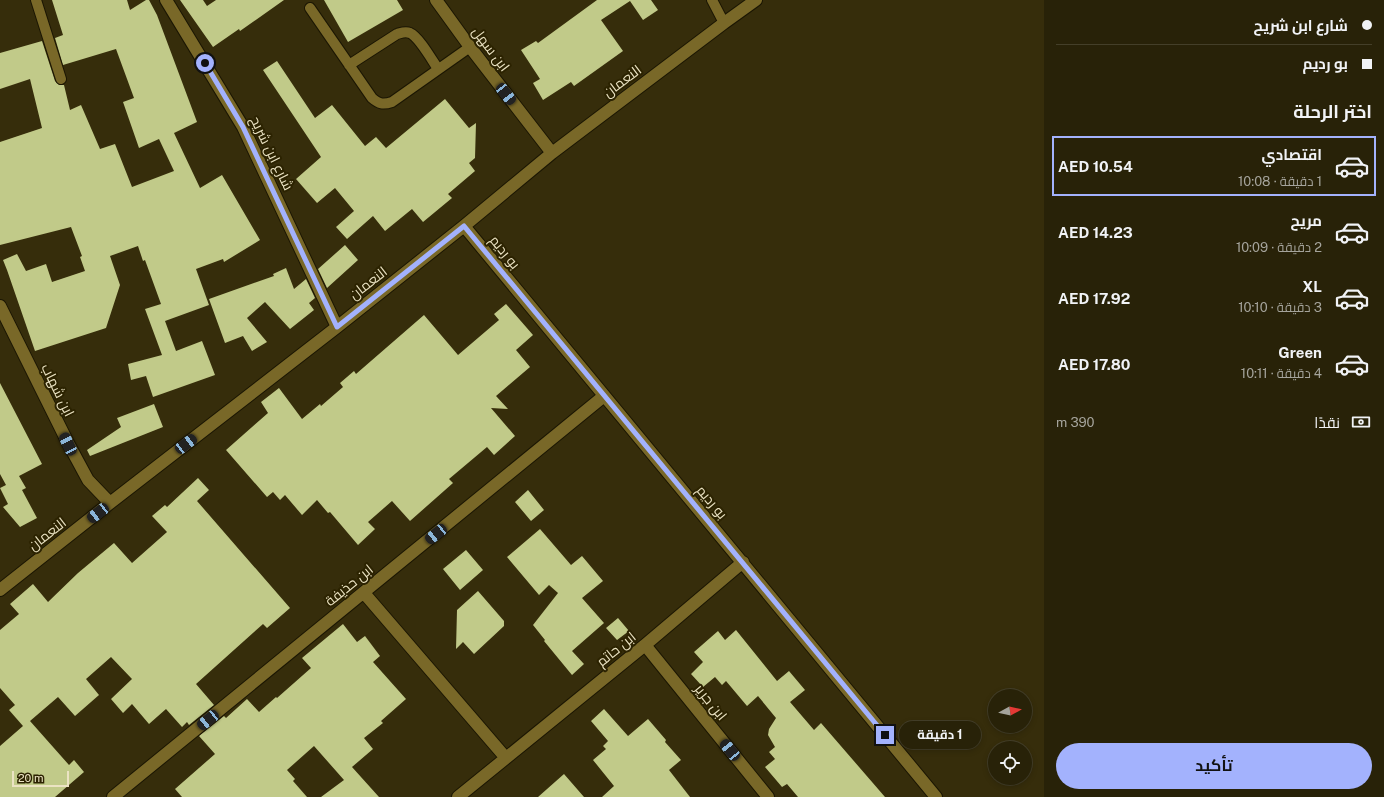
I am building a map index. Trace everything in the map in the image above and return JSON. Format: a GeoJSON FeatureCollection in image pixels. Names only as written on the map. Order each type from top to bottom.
{"type":"FeatureCollection","features":[{"type":"Feature","properties":{"kind":"street","name":"شارع ابن شريح"},"geometry":{"type":"LineString","coordinates":[[166,0],[243,127],[337,327]]}},
{"type":"Feature","properties":{"kind":"street","name":"ابن سهل"},"geometry":{"type":"LineString","coordinates":[[436,0],[470,47],[552,153]]}},
{"type":"Feature","properties":{"kind":"street","name":"النعمان"},"geometry":{"type":"LineString","coordinates":[[0,590],[337,327],[464,226],[552,153],[756,0]]}},
{"type":"Feature","properties":{"kind":"street","name":"بو رديم"},"geometry":{"type":"LineString","coordinates":[[464,226],[936,797]]}},
{"type":"Feature","properties":{"kind":"street","name":"ابن شهاب"},"geometry":{"type":"LineString","coordinates":[[0,306],[68,444],[88,480],[110,503]]}},
{"type":"Feature","properties":{"kind":"street","name":"ابن حذيفة"},"geometry":{"type":"LineString","coordinates":[[113,797],[128,793],[364,593],[604,396]]}},
{"type":"Feature","properties":{"kind":"street","name":"ابن حاتم"},"geometry":{"type":"LineString","coordinates":[[458,797],[645,645],[743,562]]}},
{"type":"Feature","properties":{"kind":"street"},"geometry":{"type":"LineString","coordinates":[[364,593],[506,758]]}},
{"type":"Feature","properties":{"kind":"street","name":"ابن جرير"},"geometry":{"type":"LineString","coordinates":[[645,645],[768,797]]}},
{"type":"Feature","properties":{"kind":"lane"},"geometry":{"type":"LineString","coordinates":[[36,0],[61,79]]}},
{"type":"Feature","properties":{"kind":"lane"},"geometry":{"type":"LineString","coordinates":[[712,0],[724,23]]}},
{"type":"Feature","properties":{"kind":"lane"},"geometry":{"type":"LineString","coordinates":[[310,8],[372,98],[378,103],[385,104],[392,102],[470,47]]}},
{"type":"Feature","properties":{"kind":"lane"},"geometry":{"type":"LineString","coordinates":[[349,65],[397,34],[404,32],[411,33],[416,38],[438,69]]}},
{"type":"Feature","properties":{"kind":"building"},"geometry":{"type":"Polygon","coordinates":[[[52,0],[127,0],[130,10],[146,0],[149,0],[157,15],[197,122],[174,133],[200,188],[222,175],[260,240],[224,262],[223,259],[196,269],[209,305],[165,321],[176,351],[202,341],[215,375],[153,397],[146,376],[131,380],[128,364],[162,355],[145,309],[161,304],[145,260],[143,261],[138,246],[110,256],[120,285],[106,328],[35,351],[3,260],[17,254],[26,271],[46,264],[52,282],[85,271],[80,257],[82,256],[71,227],[0,245],[0,142],[42,128],[30,79],[0,89],[0,53],[42,41],[55,81],[59,85],[64,85],[70,110],[81,105],[100,149],[115,144],[132,187],[174,171],[159,139],[139,148],[123,102],[134,98],[116,49],[63,65],[55,38],[63,35],[52,0]]]}},
{"type":"Feature","properties":{"kind":"building"},"geometry":{"type":"Polygon","coordinates":[[[180,0],[203,0],[207,6],[216,0],[284,0],[240,31],[239,29],[213,47],[180,0]]]}},
{"type":"Feature","properties":{"kind":"building"},"geometry":{"type":"Polygon","coordinates":[[[324,0],[397,0],[403,10],[348,42],[324,0]]]}},
{"type":"Feature","properties":{"kind":"building"},"geometry":{"type":"Polygon","coordinates":[[[597,0],[651,0],[658,10],[643,20],[630,1],[601,20],[623,51],[574,86],[571,82],[543,100],[533,83],[540,79],[521,50],[536,41],[538,43],[597,0]]]}},
{"type":"Feature","properties":{"kind":"building"},"geometry":{"type":"Polygon","coordinates":[[[277,61],[315,118],[332,105],[365,146],[376,137],[386,148],[445,99],[469,128],[476,123],[475,158],[469,163],[475,171],[448,194],[452,198],[423,222],[412,209],[385,231],[373,216],[347,239],[336,227],[354,211],[335,188],[317,203],[296,179],[321,157],[263,70],[277,61]]]}},
{"type":"Feature","properties":{"kind":"building"},"geometry":{"type":"Polygon","coordinates":[[[345,245],[358,260],[327,288],[318,269],[345,245]]]}},
{"type":"Feature","properties":{"kind":"building"},"geometry":{"type":"Polygon","coordinates":[[[286,268],[294,289],[306,279],[315,298],[309,303],[314,310],[290,329],[265,302],[247,318],[267,342],[252,351],[243,336],[225,343],[209,299],[274,276],[273,274],[286,268]]]}},
{"type":"Feature","properties":{"kind":"building"},"geometry":{"type":"Polygon","coordinates":[[[506,304],[533,335],[516,350],[530,367],[496,396],[508,409],[491,408],[515,436],[494,455],[487,447],[449,479],[453,483],[410,521],[392,501],[368,522],[375,529],[358,545],[330,512],[328,513],[317,500],[302,515],[285,495],[280,500],[273,492],[267,497],[226,450],[268,413],[261,402],[279,388],[302,419],[320,404],[321,406],[343,387],[340,383],[354,371],[356,374],[424,315],[458,355],[499,320],[494,314],[506,304]]]}},
{"type":"Feature","properties":{"kind":"building"},"geometry":{"type":"Polygon","coordinates":[[[0,383],[42,464],[19,476],[26,488],[22,490],[37,518],[20,527],[3,507],[8,504],[0,488],[6,485],[0,474],[0,383]]]}},
{"type":"Feature","properties":{"kind":"building"},"geometry":{"type":"Polygon","coordinates":[[[154,404],[163,427],[90,456],[87,450],[121,427],[117,418],[154,404]]]}},
{"type":"Feature","properties":{"kind":"building"},"geometry":{"type":"Polygon","coordinates":[[[198,478],[209,490],[197,501],[290,608],[267,628],[263,624],[196,684],[214,705],[189,725],[187,722],[182,727],[166,709],[149,724],[132,704],[123,713],[111,699],[132,679],[111,657],[86,679],[99,695],[75,716],[58,697],[30,721],[69,765],[74,760],[84,772],[55,797],[0,797],[0,746],[23,726],[9,710],[15,705],[0,688],[0,630],[19,614],[10,604],[33,584],[48,602],[78,573],[114,543],[132,563],[167,532],[152,516],[165,505],[167,507],[198,478]]]}},
{"type":"Feature","properties":{"kind":"building"},"geometry":{"type":"Polygon","coordinates":[[[528,490],[544,510],[531,521],[515,502],[528,490]]]}},
{"type":"Feature","properties":{"kind":"building"},"geometry":{"type":"Polygon","coordinates":[[[540,529],[571,565],[582,556],[603,581],[582,598],[604,623],[572,651],[584,664],[572,675],[533,625],[558,593],[549,585],[539,595],[507,557],[540,529]]]}},
{"type":"Feature","properties":{"kind":"building"},"geometry":{"type":"Polygon","coordinates":[[[466,550],[483,570],[460,590],[443,569],[466,550]]]}},
{"type":"Feature","properties":{"kind":"building"},"geometry":{"type":"Polygon","coordinates":[[[478,591],[504,621],[504,626],[474,654],[463,642],[456,649],[457,610],[478,591]]]}},
{"type":"Feature","properties":{"kind":"building"},"geometry":{"type":"Polygon","coordinates":[[[618,618],[629,631],[617,640],[606,628],[618,618]]]}},
{"type":"Feature","properties":{"kind":"building"},"geometry":{"type":"Polygon","coordinates":[[[343,624],[357,642],[365,636],[380,656],[373,662],[406,699],[381,721],[383,723],[364,738],[373,749],[352,767],[379,797],[321,797],[344,780],[314,746],[287,770],[295,779],[293,781],[307,797],[182,797],[175,789],[215,754],[199,736],[224,716],[226,718],[247,699],[259,712],[276,697],[277,698],[311,668],[302,658],[343,624]]]}},
{"type":"Feature","properties":{"kind":"building"},"geometry":{"type":"Polygon","coordinates":[[[736,630],[777,681],[789,671],[805,690],[790,702],[814,730],[821,723],[885,797],[798,797],[787,784],[782,787],[765,767],[775,759],[769,752],[775,747],[768,735],[769,729],[776,718],[758,696],[747,706],[726,681],[722,685],[715,677],[703,687],[691,674],[703,662],[694,652],[718,631],[725,640],[736,630]]]}},
{"type":"Feature","properties":{"kind":"building"},"geometry":{"type":"Polygon","coordinates":[[[604,709],[628,736],[648,719],[681,760],[669,770],[690,797],[602,797],[614,786],[593,760],[606,749],[603,746],[608,741],[591,721],[604,709]]]}},
{"type":"Feature","properties":{"kind":"building"},"geometry":{"type":"Polygon","coordinates":[[[564,774],[584,797],[538,797],[564,774]]]}},
{"type":"Feature","properties":{"kind":"route"},"geometry":{"type":"LineString","coordinates":[[205,63],[243,127],[337,327],[464,226],[885,735]]}}]}
